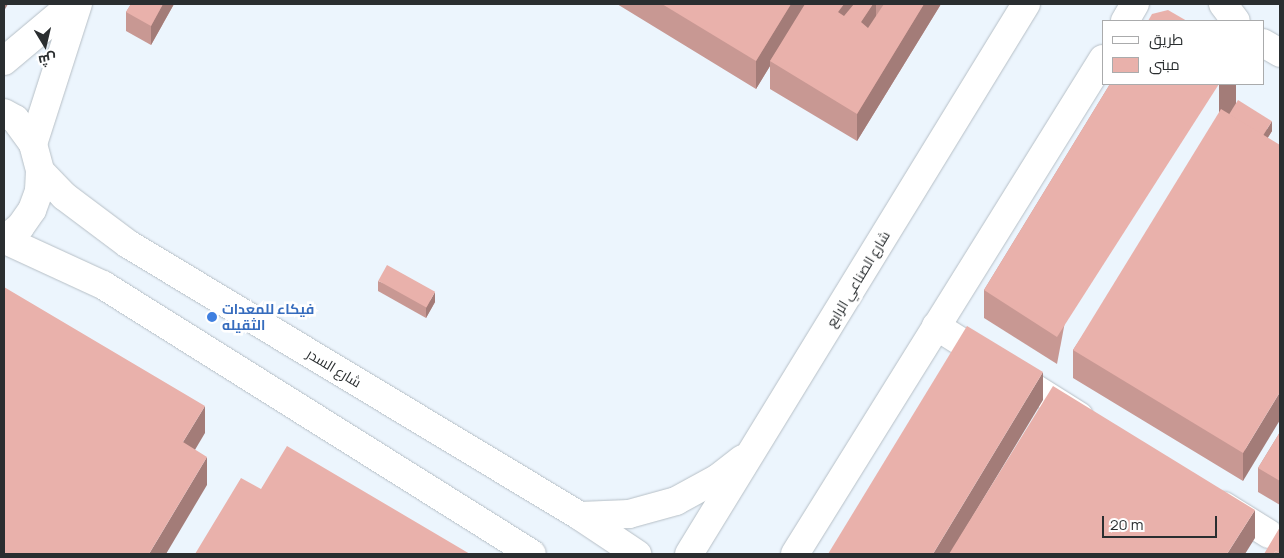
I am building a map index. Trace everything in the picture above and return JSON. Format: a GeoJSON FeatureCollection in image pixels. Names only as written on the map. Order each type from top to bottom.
{"type":"FeatureCollection","features":[{"type":"Feature","properties":{"kind":"street"},"geometry":{"type":"LineString","coordinates":[[4,62],[72,4]]}},
{"type":"Feature","properties":{"kind":"street"},"geometry":{"type":"LineString","coordinates":[[33,144],[78,4]]}},
{"type":"Feature","properties":{"kind":"street","name":"شارع الصناعي الرابع"},"geometry":{"type":"LineString","coordinates":[[689,554],[1026,4]]}},
{"type":"Feature","properties":{"kind":"street"},"geometry":{"type":"LineString","coordinates":[[1126,20],[1135,4]]}},
{"type":"Feature","properties":{"kind":"street"},"geometry":{"type":"LineString","coordinates":[[1223,4],[1235,20]]}},
{"type":"Feature","properties":{"kind":"street"},"geometry":{"type":"LineString","coordinates":[[1264,44],[1280,53]]}},
{"type":"Feature","properties":{"kind":"street"},"geometry":{"type":"LineString","coordinates":[[795,554],[1102,61]]}},
{"type":"Feature","properties":{"kind":"street"},"geometry":{"type":"LineString","coordinates":[[4,113],[14,119],[33,144],[40,171],[39,191],[32,210],[4,240],[103,285],[532,554]]}},
{"type":"Feature","properties":{"kind":"street","name":"شارع السدر"},"geometry":{"type":"LineString","coordinates":[[40,171],[64,196],[128,244],[580,516],[636,554]]}},
{"type":"Feature","properties":{"kind":"street"},"geometry":{"type":"LineString","coordinates":[[936,326],[1103,430]]}},
{"type":"Feature","properties":{"kind":"street"},"geometry":{"type":"LineString","coordinates":[[580,516],[629,514],[676,501],[718,478],[756,447]]}},
{"type":"Feature","properties":{"kind":"street"},"geometry":{"type":"LineString","coordinates":[[1203,493],[1269,534]]}},
{"type":"Feature","properties":{"kind":"building"},"geometry":{"type":"Polygon","coordinates":[[[131,4],[163,4],[151,26],[126,12],[131,4]]]}},
{"type":"Feature","properties":{"kind":"building"},"geometry":{"type":"Polygon","coordinates":[[[662,4],[791,4],[756,61],[662,4]]]}},
{"type":"Feature","properties":{"kind":"building"},"geometry":{"type":"Polygon","coordinates":[[[805,4],[844,4],[838,12],[844,16],[854,4],[873,4],[861,22],[868,28],[884,4],[924,4],[857,114],[770,61],[805,4]]]}},
{"type":"Feature","properties":{"kind":"building"},"geometry":{"type":"Polygon","coordinates":[[[1168,10],[1185,20],[1149,20],[1152,14],[1168,10]]]}},
{"type":"Feature","properties":{"kind":"building"},"geometry":{"type":"Polygon","coordinates":[[[1109,85],[1218,85],[1057,337],[984,290],[1109,85]]]}},
{"type":"Feature","properties":{"kind":"building"},"geometry":{"type":"Polygon","coordinates":[[[1238,100],[1272,121],[1263,136],[1229,114],[1238,100]]]}},
{"type":"Feature","properties":{"kind":"building"},"geometry":{"type":"Polygon","coordinates":[[[1221,109],[1280,145],[1280,392],[1243,453],[1073,350],[1221,109]]]}},
{"type":"Feature","properties":{"kind":"building"},"geometry":{"type":"Polygon","coordinates":[[[387,265],[435,292],[426,307],[378,281],[387,265]]]}},
{"type":"Feature","properties":{"kind":"building"},"geometry":{"type":"Polygon","coordinates":[[[4,287],[205,406],[183,442],[207,457],[149,554],[4,554],[4,287]]]}},
{"type":"Feature","properties":{"kind":"building"},"geometry":{"type":"Polygon","coordinates":[[[967,326],[1043,372],[933,554],[828,554],[967,326]]]}},
{"type":"Feature","properties":{"kind":"building"},"geometry":{"type":"Polygon","coordinates":[[[1053,386],[1255,510],[1227,554],[949,554],[1053,386]]]}},
{"type":"Feature","properties":{"kind":"building"},"geometry":{"type":"Polygon","coordinates":[[[1280,432],[1280,481],[1258,468],[1280,432]]]}},
{"type":"Feature","properties":{"kind":"building"},"geometry":{"type":"Polygon","coordinates":[[[287,446],[470,554],[195,554],[241,478],[261,489],[287,446]]]}},
{"type":"Feature","properties":{"kind":"building"},"geometry":{"type":"Polygon","coordinates":[[[1280,527],[1280,554],[1276,551],[1273,554],[1264,554],[1280,527]]]}},
{"type":"Feature","properties":{"kind":"place","name":"فيكاء للمعدات الثقيله"},"geometry":{"type":"Point","coordinates":[212,317]}}]}
